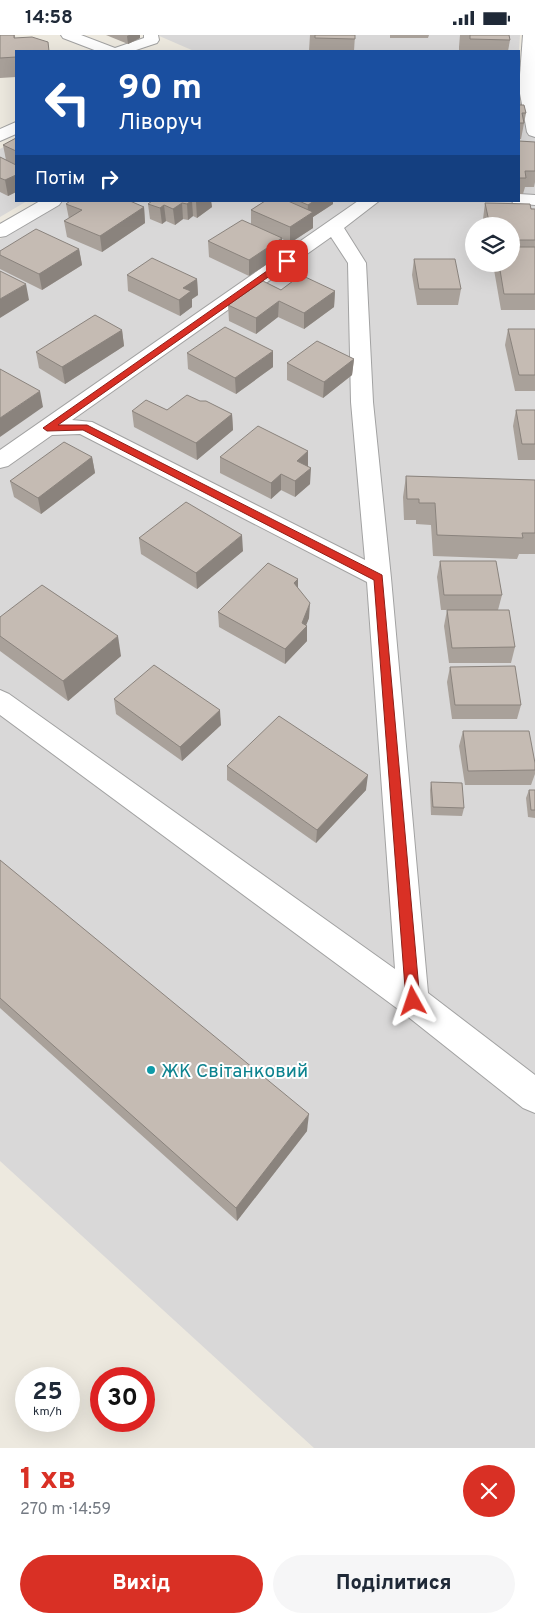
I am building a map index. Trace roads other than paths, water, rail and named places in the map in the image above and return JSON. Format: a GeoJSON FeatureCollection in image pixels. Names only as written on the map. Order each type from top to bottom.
{"type":"FeatureCollection","features":[{"type":"Feature","properties":{"kind":"street"},"geometry":{"type":"LineString","coordinates":[[68,35],[107,50]]}},
{"type":"Feature","properties":{"kind":"street"},"geometry":{"type":"LineString","coordinates":[[122,50],[147,43],[152,40],[151,35]]}},
{"type":"Feature","properties":{"kind":"street"},"geometry":{"type":"LineString","coordinates":[[530,35],[527,88],[533,126]]}},
{"type":"Feature","properties":{"kind":"street"},"geometry":{"type":"LineString","coordinates":[[0,136],[15,128]]}},
{"type":"Feature","properties":{"kind":"street"},"geometry":{"type":"LineString","coordinates":[[520,199],[535,200]]}},
{"type":"Feature","properties":{"kind":"street"},"geometry":{"type":"LineString","coordinates":[[0,232],[51,202]]}},
{"type":"Feature","properties":{"kind":"street"},"geometry":{"type":"LineString","coordinates":[[0,461],[335,228],[369,202]]}},
{"type":"Feature","properties":{"kind":"street"},"geometry":{"type":"LineString","coordinates":[[335,228],[357,263],[362,402],[379,578],[413,1001]]}},
{"type":"Feature","properties":{"kind":"street"},"geometry":{"type":"LineString","coordinates":[[47,428],[84,427],[379,578]]}},
{"type":"Feature","properties":{"kind":"street"},"geometry":{"type":"LineString","coordinates":[[0,701],[413,1001],[535,1096]]}},
{"type":"Feature","properties":{"kind":"place","name":"ЖК Світанковий"},"geometry":{"type":"Point","coordinates":[151,1070]}}]}
